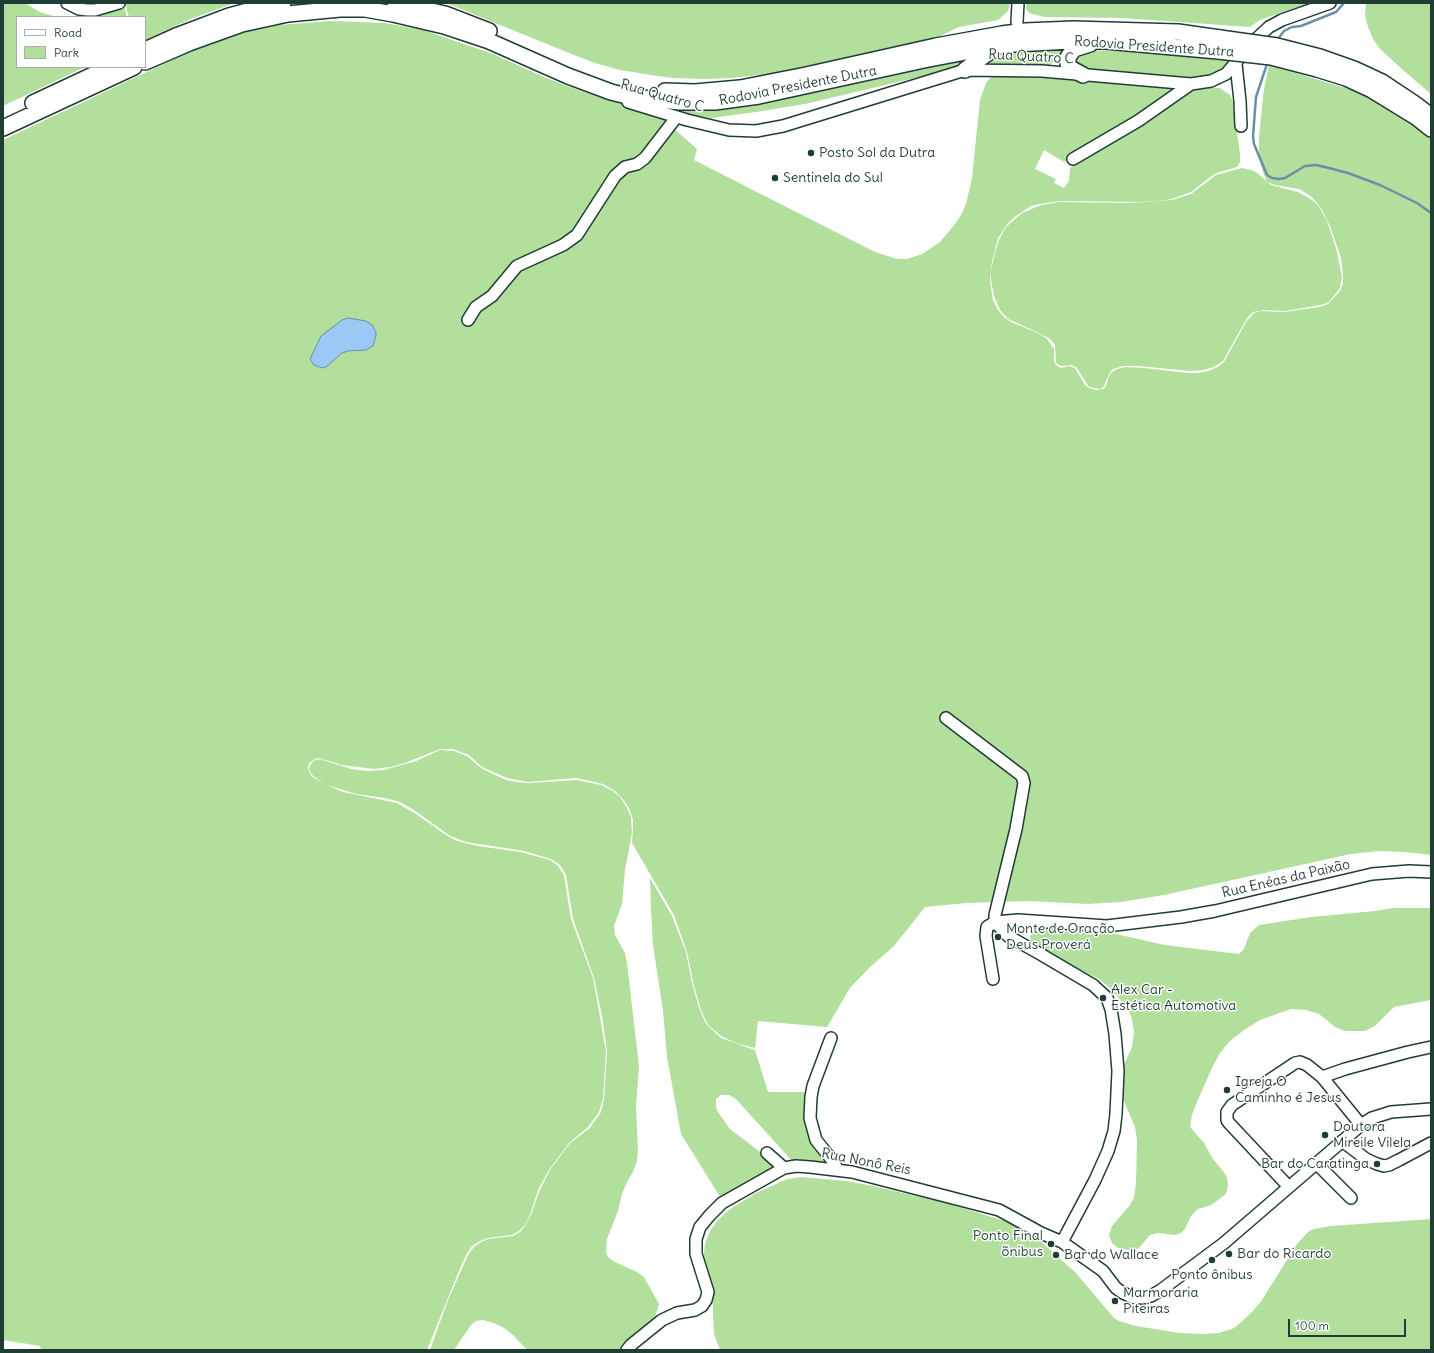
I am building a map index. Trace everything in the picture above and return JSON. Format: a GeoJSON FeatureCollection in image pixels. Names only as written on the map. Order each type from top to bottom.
{"type":"FeatureCollection","features":[{"type":"Feature","properties":{"kind":"highway"},"geometry":{"type":"LineString","coordinates":[[146,50],[176,36],[224,18],[283,3]]}},
{"type":"Feature","properties":{"kind":"highway","name":"Rodovia Presidente Dutra"},"geometry":{"type":"LineString","coordinates":[[395,3],[445,14],[592,76],[632,87],[670,92],[720,91],[740,88],[1002,34],[1073,29],[1178,32],[1271,57],[1354,69],[1382,82],[1431,116]]}},
{"type":"Feature","properties":{"kind":"highway","name":"Rodovia Presidente Dutra"},"geometry":{"type":"LineString","coordinates":[[146,62],[189,43],[242,24],[314,10],[365,10],[393,14],[437,24],[466,33],[489,41],[568,76],[611,92],[631,97],[680,102],[715,102],[760,96],[924,60],[997,46],[1072,41],[1219,44]]}},
{"type":"Feature","properties":{"kind":"highway"},"geometry":{"type":"LineString","coordinates":[[948,44],[1017,22],[1036,28],[1049,30]]}},
{"type":"Feature","properties":{"kind":"highway"},"geometry":{"type":"LineString","coordinates":[[1083,75],[1070,68],[1067,60],[1069,54],[1080,46],[1105,41]]}},
{"type":"Feature","properties":{"kind":"highway"},"geometry":{"type":"LineString","coordinates":[[959,72],[997,46]]}},
{"type":"Feature","properties":{"kind":"highway","name":"Rodovia Presidente Dutra"},"geometry":{"type":"LineString","coordinates":[[1319,63],[1372,90],[1416,117],[1431,129]]}},
{"type":"Feature","properties":{"kind":"highway"},"geometry":{"type":"LineString","coordinates":[[3,117],[108,68]]}},
{"type":"Feature","properties":{"kind":"highway"},"geometry":{"type":"LineString","coordinates":[[3,128],[132,68]]}},
{"type":"Feature","properties":{"kind":"street"},"geometry":{"type":"LineString","coordinates":[[67,3],[79,9],[87,10],[95,10],[119,3]]}},
{"type":"Feature","properties":{"kind":"street"},"geometry":{"type":"LineString","coordinates":[[1017,22],[1018,3]]}},
{"type":"Feature","properties":{"kind":"street","name":"Rua Quatro C"},"geometry":{"type":"LineString","coordinates":[[466,33],[545,71],[600,94],[687,120],[742,132],[784,126],[959,72],[1042,71],[1191,84],[1211,81],[1230,70],[1264,31],[1282,20],[1330,3]]}},
{"type":"Feature","properties":{"kind":"street"},"geometry":{"type":"LineString","coordinates":[[1236,64],[1241,126]]}},
{"type":"Feature","properties":{"kind":"street"},"geometry":{"type":"LineString","coordinates":[[1073,159],[1138,121],[1191,84]]}},
{"type":"Feature","properties":{"kind":"street"},"geometry":{"type":"LineString","coordinates":[[468,320],[476,306],[492,296],[517,266],[563,245],[577,235],[615,176],[625,167],[637,164],[645,158],[675,119]]}},
{"type":"Feature","properties":{"kind":"street"},"geometry":{"type":"LineString","coordinates":[[946,718],[1022,776],[1024,783],[1016,829],[995,915],[995,922],[1008,936],[1093,985],[1107,998],[1112,1009],[1118,1071],[1114,1131],[1108,1151],[1062,1242]]}},
{"type":"Feature","properties":{"kind":"street","name":"Rua Enéas da Paixão"},"geometry":{"type":"LineString","coordinates":[[995,922],[1018,920],[1107,926],[1181,917],[1215,911],[1372,874],[1431,872]]}},
{"type":"Feature","properties":{"kind":"street"},"geometry":{"type":"LineString","coordinates":[[993,979],[986,936],[988,927],[995,922]]}},
{"type":"Feature","properties":{"kind":"street"},"geometry":{"type":"LineString","coordinates":[[831,1038],[810,1097],[810,1118],[816,1140],[838,1170]]}},
{"type":"Feature","properties":{"kind":"street"},"geometry":{"type":"LineString","coordinates":[[1322,1077],[1345,1069],[1431,1047]]}},
{"type":"Feature","properties":{"kind":"street"},"geometry":{"type":"LineString","coordinates":[[1289,1187],[1227,1120],[1227,1112],[1232,1106],[1295,1063],[1300,1062],[1307,1065],[1322,1077],[1361,1125]]}},
{"type":"Feature","properties":{"kind":"street","name":"Rua Nonô Reis"},"geometry":{"type":"LineString","coordinates":[[627,1350],[662,1320],[677,1314],[695,1310],[702,1306],[706,1300],[708,1292],[696,1260],[696,1239],[700,1228],[710,1215],[722,1204],[784,1168],[796,1166],[838,1170],[875,1177],[991,1207],[1002,1211],[1041,1233],[1062,1242],[1103,1271],[1116,1288],[1123,1293],[1136,1298],[1147,1298],[1202,1261],[1361,1125],[1372,1118],[1391,1112],[1431,1109]]}},
{"type":"Feature","properties":{"kind":"street"},"geometry":{"type":"LineString","coordinates":[[1342,1141],[1366,1159],[1384,1166],[1399,1160],[1431,1143]]}},
{"type":"Feature","properties":{"kind":"street"},"geometry":{"type":"LineString","coordinates":[[767,1153],[784,1168]]}},
{"type":"Feature","properties":{"kind":"street"},"geometry":{"type":"LineString","coordinates":[[1317,1164],[1351,1198]]}},
{"type":"Feature","properties":{"kind":"green space"},"geometry":{"type":"Polygon","coordinates":[[[3,3],[25,3],[40,12],[54,16],[16,16],[16,68],[83,68],[3,106],[3,3]]]}},
{"type":"Feature","properties":{"kind":"green space"},"geometry":{"type":"Polygon","coordinates":[[[235,3],[193,18],[146,40],[146,16],[129,16],[125,4],[235,3]]]}},
{"type":"Feature","properties":{"kind":"green space"},"geometry":{"type":"Polygon","coordinates":[[[446,3],[1010,3],[1008,11],[998,20],[959,27],[936,38],[774,73],[733,78],[705,79],[657,76],[620,70],[595,63],[446,3]]]}},
{"type":"Feature","properties":{"kind":"green space"},"geometry":{"type":"Polygon","coordinates":[[[1027,3],[1310,3],[1260,20],[1250,27],[1122,18],[1044,17],[1029,13],[1026,9],[1027,3]]]}},
{"type":"Feature","properties":{"kind":"green space"},"geometry":{"type":"Polygon","coordinates":[[[1366,3],[1431,3],[1431,94],[1380,49],[1373,39],[1368,27],[1365,15],[1366,3]]]}},
{"type":"Feature","properties":{"kind":"green space"},"geometry":{"type":"Polygon","coordinates":[[[124,4],[127,16],[92,16],[124,4]]]}},
{"type":"Feature","properties":{"kind":"green space"},"geometry":{"type":"Polygon","coordinates":[[[331,21],[385,23],[423,30],[493,54],[567,86],[599,97],[637,107],[662,118],[697,149],[694,160],[875,252],[897,259],[907,259],[922,254],[940,242],[961,215],[966,204],[972,178],[980,100],[986,83],[994,75],[1178,88],[1139,115],[1064,162],[1044,150],[1035,169],[1056,179],[1054,183],[1064,188],[1069,181],[1070,168],[1191,90],[1206,87],[1220,88],[1230,95],[1233,102],[1240,154],[1240,162],[1237,167],[1213,175],[1191,192],[1172,199],[1140,202],[1061,201],[1031,206],[1008,223],[998,238],[992,261],[990,281],[993,300],[998,310],[1011,322],[1040,334],[1047,339],[1054,349],[1054,361],[1056,365],[1061,368],[1069,366],[1075,368],[1085,385],[1095,390],[1104,389],[1112,372],[1125,367],[1199,373],[1218,367],[1224,362],[1246,322],[1254,313],[1260,311],[1284,312],[1319,307],[1328,304],[1340,291],[1343,283],[1341,258],[1330,226],[1321,208],[1312,197],[1299,189],[1275,185],[1267,182],[1263,172],[1259,157],[1259,136],[1264,89],[1269,65],[1352,90],[1389,105],[1415,124],[1431,137],[1431,855],[1380,851],[1351,854],[1164,895],[1121,902],[1087,904],[1029,901],[966,903],[925,907],[894,946],[869,968],[850,988],[827,1027],[758,1021],[755,1048],[736,1043],[721,1036],[708,1025],[701,1010],[687,952],[674,915],[632,843],[633,820],[629,808],[622,798],[615,791],[603,784],[576,778],[528,782],[507,778],[482,767],[469,755],[453,749],[440,749],[405,763],[391,767],[374,769],[342,765],[319,758],[315,759],[309,763],[308,767],[309,771],[311,776],[324,784],[311,774],[309,768],[313,761],[320,759],[351,769],[367,771],[384,770],[416,761],[440,750],[454,751],[467,756],[481,768],[506,780],[529,783],[577,780],[601,785],[613,791],[620,797],[626,806],[631,817],[632,833],[625,870],[622,904],[614,926],[615,935],[625,953],[627,963],[639,1066],[636,1107],[638,1149],[637,1161],[622,1194],[618,1211],[607,1239],[606,1252],[608,1257],[613,1261],[637,1272],[644,1277],[659,1304],[655,1318],[628,1340],[623,1350],[527,1350],[504,1328],[483,1320],[476,1321],[471,1325],[454,1350],[430,1350],[448,1300],[468,1255],[474,1247],[481,1242],[488,1239],[513,1236],[520,1232],[525,1226],[531,1215],[539,1192],[550,1170],[570,1143],[590,1128],[601,1112],[604,1099],[607,1052],[602,1016],[594,978],[573,919],[566,875],[560,865],[551,859],[524,851],[466,842],[450,836],[414,810],[400,802],[385,798],[356,794],[327,785],[343,792],[397,803],[457,841],[478,846],[521,852],[550,860],[558,866],[564,875],[571,919],[593,978],[606,1052],[603,1098],[599,1112],[588,1127],[569,1143],[549,1170],[538,1190],[530,1215],[525,1225],[512,1235],[488,1238],[472,1246],[466,1255],[456,1278],[427,1350],[41,1350],[40,1346],[3,1340],[3,140],[195,49],[252,30],[279,25],[331,21]]]}},
{"type":"Feature","properties":{"kind":"green space"},"geometry":{"type":"Polygon","coordinates":[[[1068,49],[1047,67],[992,65],[989,61],[998,52],[1068,49]]]}},
{"type":"Feature","properties":{"kind":"green space"},"geometry":{"type":"Polygon","coordinates":[[[1084,50],[1236,55],[1224,69],[1210,76],[1195,79],[1083,70],[1076,63],[1076,59],[1077,54],[1084,50]]]}},
{"type":"Feature","properties":{"kind":"green space"},"geometry":{"type":"Polygon","coordinates":[[[982,52],[953,69],[805,104],[712,118],[695,116],[679,110],[717,106],[982,52]]]}},
{"type":"Feature","properties":{"kind":"green space"},"geometry":{"type":"Polygon","coordinates":[[[1242,168],[1256,172],[1271,185],[1298,192],[1318,205],[1327,221],[1336,248],[1342,277],[1340,288],[1329,302],[1321,305],[1291,310],[1264,310],[1253,312],[1247,318],[1223,361],[1214,367],[1190,371],[1124,366],[1113,369],[1104,386],[1100,389],[1089,387],[1076,367],[1071,365],[1061,366],[1056,363],[1055,345],[1050,339],[1008,319],[1000,310],[994,296],[991,280],[991,271],[995,252],[1006,227],[1022,213],[1041,205],[1059,202],[1131,203],[1172,200],[1191,194],[1216,175],[1242,168]]]}},
{"type":"Feature","properties":{"kind":"green space"},"geometry":{"type":"Polygon","coordinates":[[[650,878],[672,916],[686,952],[692,983],[699,1008],[706,1024],[721,1038],[755,1050],[768,1092],[809,1092],[807,1107],[832,1166],[793,1162],[736,1099],[729,1095],[721,1095],[716,1099],[716,1107],[730,1129],[780,1167],[722,1200],[681,1134],[667,1057],[663,1011],[653,945],[650,878]]]}},
{"type":"Feature","properties":{"kind":"green space"},"geometry":{"type":"Polygon","coordinates":[[[1393,908],[1431,908],[1431,1000],[1394,1007],[1375,1026],[1365,1031],[1345,1031],[1335,1027],[1319,1014],[1306,1010],[1291,1009],[1260,1020],[1244,1030],[1229,1042],[1220,1053],[1197,1102],[1192,1115],[1190,1127],[1204,1143],[1213,1159],[1227,1177],[1228,1185],[1225,1195],[1211,1205],[1198,1209],[1191,1216],[1185,1229],[1181,1233],[1175,1235],[1158,1233],[1150,1235],[1138,1249],[1130,1250],[1118,1248],[1112,1243],[1109,1235],[1112,1226],[1130,1205],[1134,1197],[1136,1184],[1137,1140],[1135,1127],[1121,1094],[1122,1069],[1132,1047],[1134,1032],[1132,1019],[1127,1007],[1110,988],[1099,979],[1058,959],[1032,944],[1030,937],[1032,932],[1037,929],[1046,929],[1082,933],[1116,934],[1165,945],[1239,954],[1244,949],[1250,933],[1259,925],[1311,917],[1393,908]]]}},
{"type":"Feature","properties":{"kind":"green space"},"geometry":{"type":"Polygon","coordinates":[[[801,1177],[846,1181],[873,1186],[946,1203],[1008,1222],[1039,1240],[1075,1272],[1114,1318],[1136,1326],[1180,1333],[1218,1333],[1232,1329],[1238,1325],[1262,1300],[1297,1244],[1309,1231],[1331,1226],[1431,1219],[1431,1350],[720,1350],[714,1334],[712,1292],[703,1261],[705,1244],[710,1231],[718,1220],[730,1209],[758,1192],[787,1179],[801,1177]]]}},
{"type":"Feature","properties":{"kind":"water"},"geometry":{"type":"Polygon","coordinates":[[[348,318],[366,321],[372,325],[376,332],[373,346],[366,350],[348,351],[342,353],[326,367],[322,368],[314,365],[310,359],[321,336],[342,320],[348,318]]]}},
{"type":"Feature","properties":{"kind":"waterway"},"geometry":{"type":"LineString","coordinates":[[1277,40],[1284,31],[1336,12],[1344,3]]}},
{"type":"Feature","properties":{"kind":"waterway"},"geometry":{"type":"LineString","coordinates":[[1268,61],[1256,97],[1253,136],[1254,144],[1267,175],[1272,178],[1279,179],[1285,178],[1305,166],[1316,165],[1329,168],[1348,173],[1380,185],[1417,203],[1431,213]]}},
{"type":"Feature","properties":{"kind":"place","name":"Posto Sol da Dutra"},"geometry":{"type":"Point","coordinates":[811,153]}},
{"type":"Feature","properties":{"kind":"place","name":"Sentinela do Sul"},"geometry":{"type":"Point","coordinates":[775,178]}},
{"type":"Feature","properties":{"kind":"place","name":"Monte de Oração Deus Proverá"},"geometry":{"type":"Point","coordinates":[998,937]}},
{"type":"Feature","properties":{"kind":"place","name":"Alex Car - Estética Automotiva"},"geometry":{"type":"Point","coordinates":[1103,998]}},
{"type":"Feature","properties":{"kind":"place","name":"Igreja O Caminho é Jesus"},"geometry":{"type":"Point","coordinates":[1227,1090]}},
{"type":"Feature","properties":{"kind":"place","name":"Doutora Mireile Vilela"},"geometry":{"type":"Point","coordinates":[1325,1135]}},
{"type":"Feature","properties":{"kind":"place","name":"Bar do Caratinga"},"geometry":{"type":"Point","coordinates":[1377,1164]}},
{"type":"Feature","properties":{"kind":"place","name":"Ponto Final õnibus"},"geometry":{"type":"Point","coordinates":[1051,1244]}},
{"type":"Feature","properties":{"kind":"place","name":"Bar do Ricardo"},"geometry":{"type":"Point","coordinates":[1229,1254]}},
{"type":"Feature","properties":{"kind":"place","name":"Bar do Wallace"},"geometry":{"type":"Point","coordinates":[1056,1255]}},
{"type":"Feature","properties":{"kind":"place","name":"Ponto ônibus"},"geometry":{"type":"Point","coordinates":[1212,1260]}},
{"type":"Feature","properties":{"kind":"place","name":"Marmoraria Piteiras"},"geometry":{"type":"Point","coordinates":[1115,1301]}}]}
